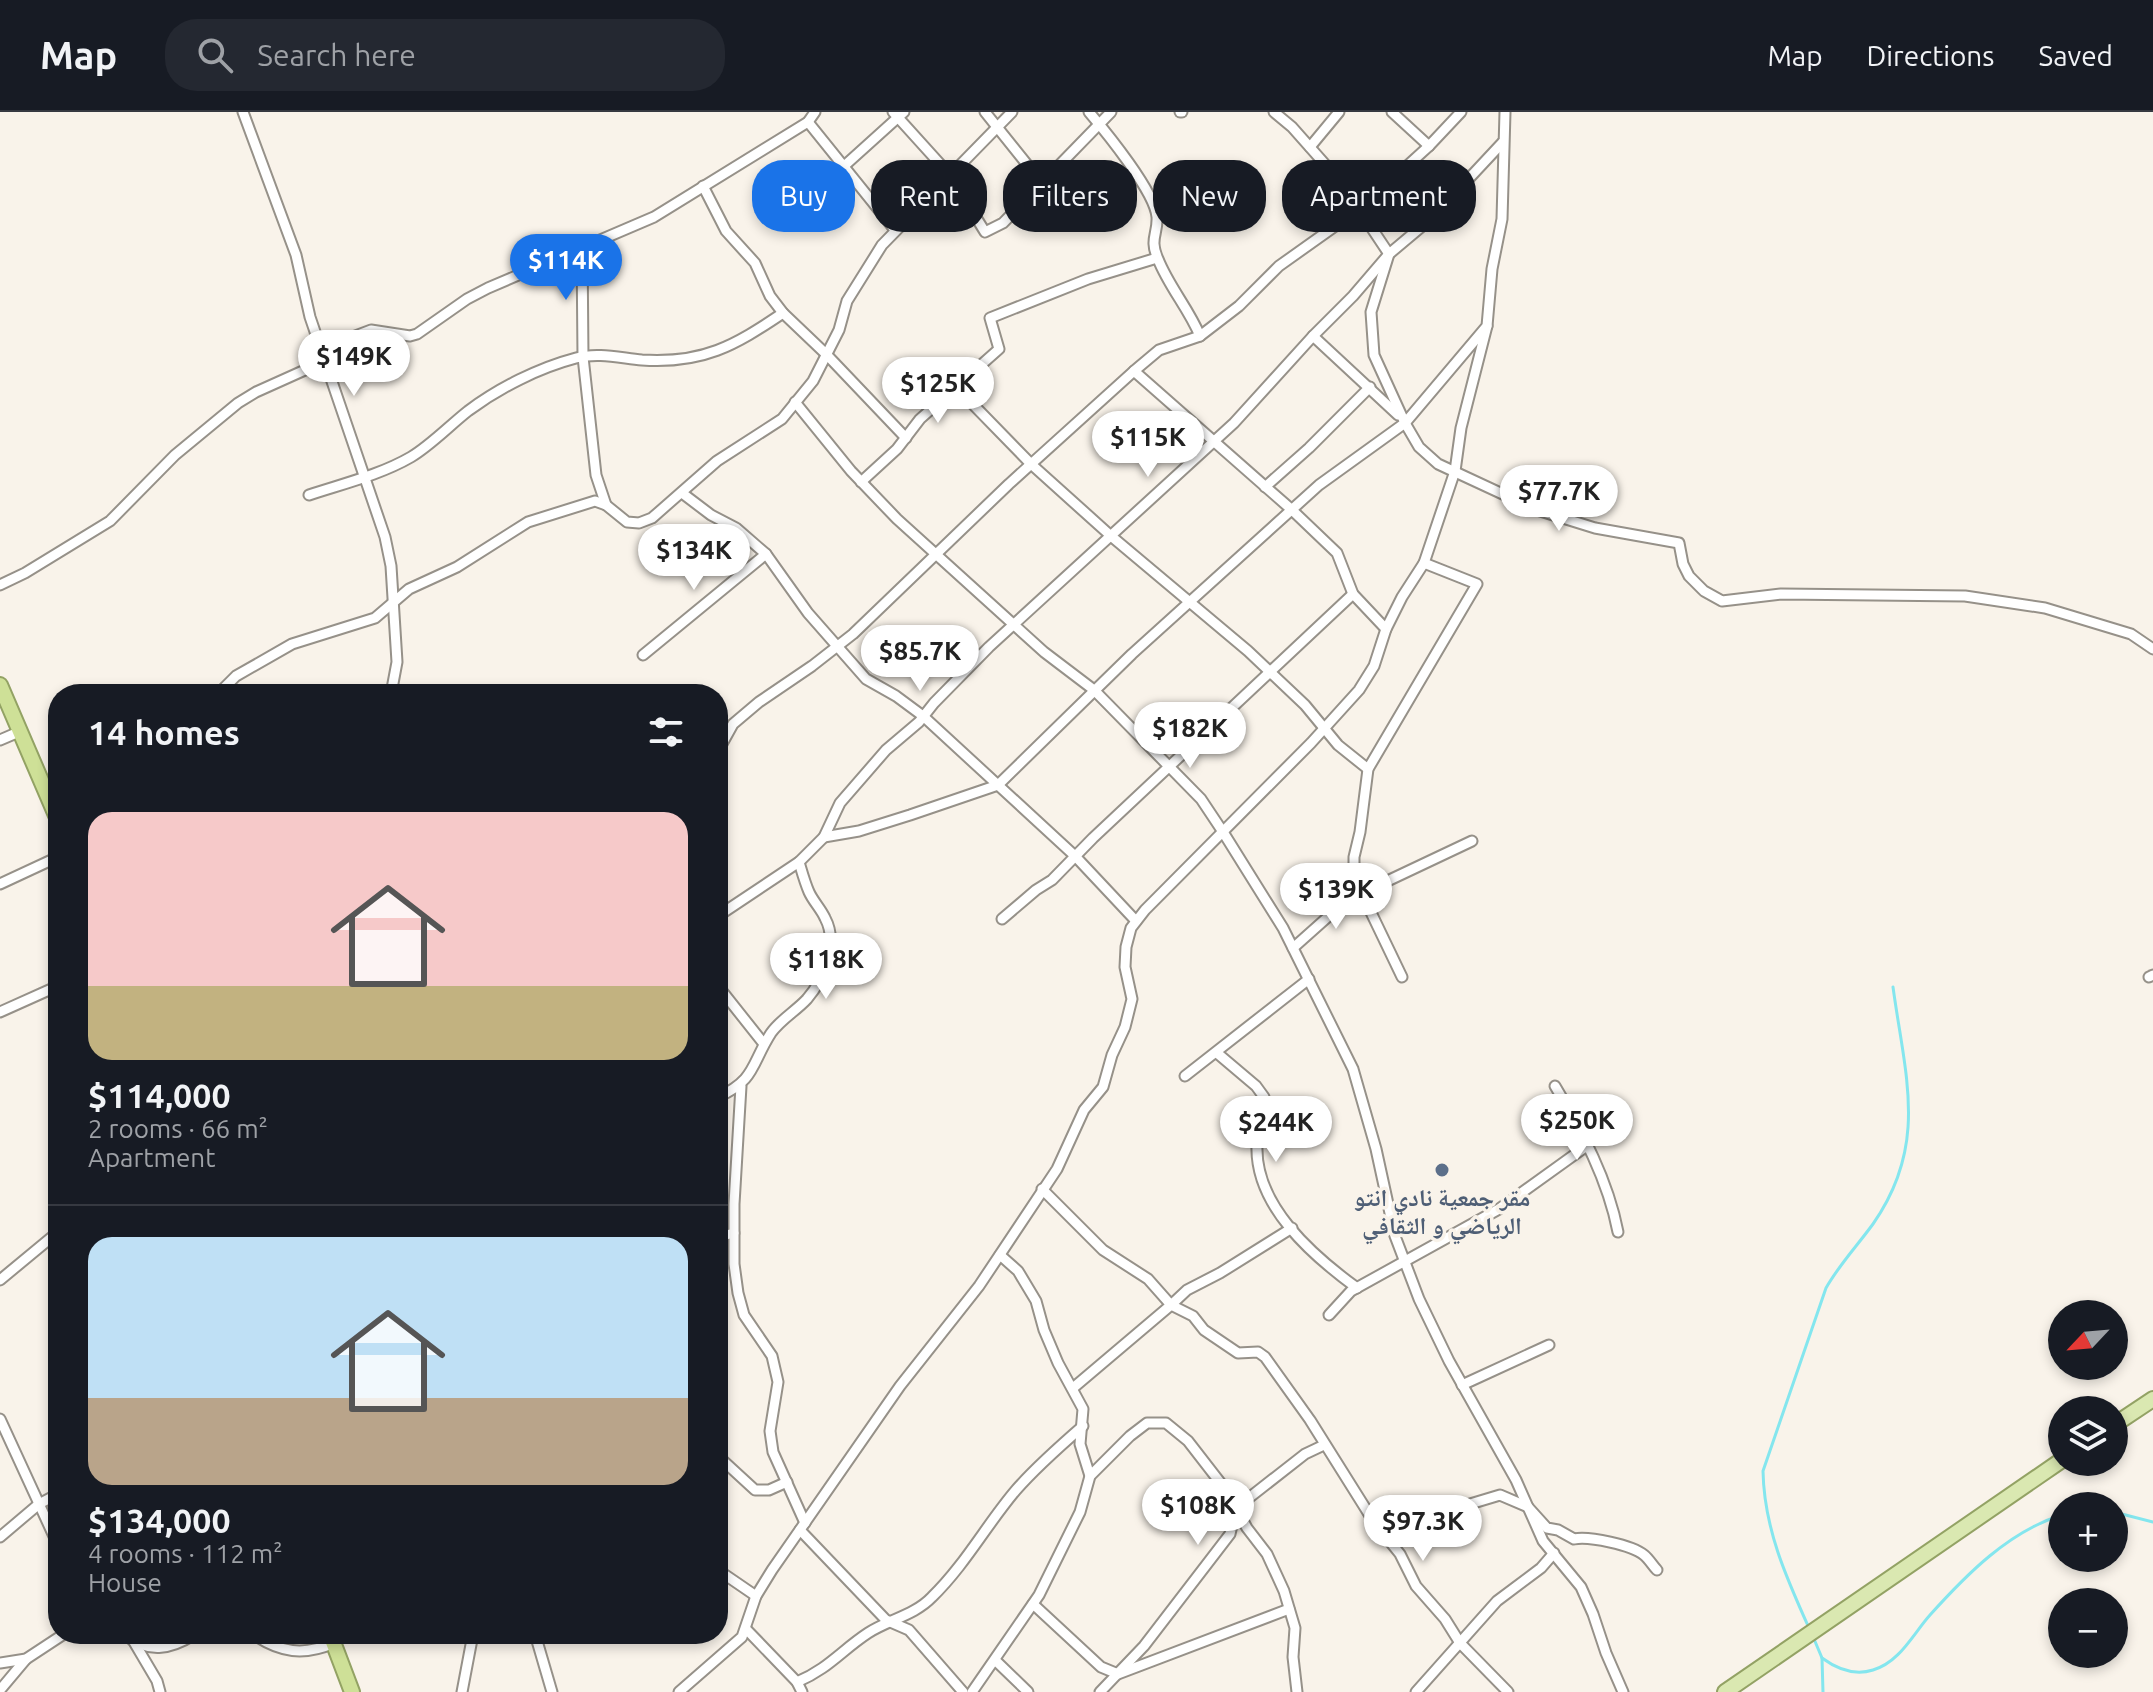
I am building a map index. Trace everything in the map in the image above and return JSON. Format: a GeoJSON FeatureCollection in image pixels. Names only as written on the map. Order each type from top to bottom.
{"type":"FeatureCollection","features":[{"type":"Feature","properties":{"kind":"highway"},"geometry":{"type":"LineString","coordinates":[[0,685],[48,792]]}},
{"type":"Feature","properties":{"kind":"highway"},"geometry":{"type":"LineString","coordinates":[[334,1644],[352,1692]]}},
{"type":"Feature","properties":{"kind":"main road"},"geometry":{"type":"LineString","coordinates":[[2128,1416],[2153,1399]]}},
{"type":"Feature","properties":{"kind":"main road"},"geometry":{"type":"LineString","coordinates":[[1725,1692],[2048,1470]]}},
{"type":"Feature","properties":{"kind":"street"},"geometry":{"type":"LineString","coordinates":[[243,112],[296,255],[321,349],[385,537],[391,566],[397,662],[393,684]]}},
{"type":"Feature","properties":{"kind":"street"},"geometry":{"type":"LineString","coordinates":[[321,349],[371,330],[410,336],[417,334],[467,299],[654,217],[808,122],[815,112]]}},
{"type":"Feature","properties":{"kind":"street"},"geometry":{"type":"LineString","coordinates":[[985,112],[1024,160]]}},
{"type":"Feature","properties":{"kind":"street"},"geometry":{"type":"LineString","coordinates":[[965,160],[1012,112]]}},
{"type":"Feature","properties":{"kind":"street"},"geometry":{"type":"LineString","coordinates":[[1089,112],[1143,184],[1157,216],[1152,239],[1157,258],[1200,336]]}},
{"type":"Feature","properties":{"kind":"street"},"geometry":{"type":"LineString","coordinates":[[1063,160],[1111,112]]}},
{"type":"Feature","properties":{"kind":"street"},"geometry":{"type":"LineString","coordinates":[[1274,112],[1321,160]]}},
{"type":"Feature","properties":{"kind":"street"},"geometry":{"type":"LineString","coordinates":[[1310,147],[1339,112]]}},
{"type":"Feature","properties":{"kind":"street"},"geometry":{"type":"LineString","coordinates":[[1392,112],[1429,146]]}},
{"type":"Feature","properties":{"kind":"street"},"geometry":{"type":"LineString","coordinates":[[1413,160],[1461,112]]}},
{"type":"Feature","properties":{"kind":"street"},"geometry":{"type":"LineString","coordinates":[[679,1692],[742,1637],[756,1596],[802,1527],[900,1386],[979,1286],[1057,1169],[1084,1110],[1103,1087],[1112,1055],[1125,1027],[1132,999],[1125,967],[1131,928],[1145,910],[1324,728],[1359,690],[1374,666],[1386,629],[1424,563],[1455,471],[1461,428],[1487,326],[1492,269],[1502,219],[1505,112]]}},
{"type":"Feature","properties":{"kind":"street"},"geometry":{"type":"LineString","coordinates":[[850,160],[899,114],[937,160]]}},
{"type":"Feature","properties":{"kind":"street"},"geometry":{"type":"LineString","coordinates":[[808,122],[838,160]]}},
{"type":"Feature","properties":{"kind":"street"},"geometry":{"type":"LineString","coordinates":[[728,909],[799,862],[824,837],[840,803],[886,750],[1015,624],[1234,423],[1389,254],[1433,217],[1503,142]]}},
{"type":"Feature","properties":{"kind":"street"},"geometry":{"type":"LineString","coordinates":[[855,182],[871,201]]}},
{"type":"Feature","properties":{"kind":"street"},"geometry":{"type":"LineString","coordinates":[[703,186],[726,231],[755,263],[770,296],[783,313],[906,438]]}},
{"type":"Feature","properties":{"kind":"street"},"geometry":{"type":"LineString","coordinates":[[228,684],[236,676],[292,644],[375,618],[409,589],[457,567],[528,522],[595,501],[606,505],[627,522],[639,523],[652,518],[717,461],[782,419],[813,381],[853,289],[893,232]]}},
{"type":"Feature","properties":{"kind":"street"},"geometry":{"type":"LineString","coordinates":[[728,733],[733,724],[759,702],[836,647],[1031,464],[1159,350],[1200,336],[1239,306],[1279,266],[1327,232]]}},
{"type":"Feature","properties":{"kind":"street"},"geometry":{"type":"LineString","coordinates":[[1374,232],[1389,254]]}},
{"type":"Feature","properties":{"kind":"street"},"geometry":{"type":"LineString","coordinates":[[582,246],[583,357],[596,475],[606,505]]}},
{"type":"Feature","properties":{"kind":"street"},"geometry":{"type":"LineString","coordinates":[[1389,254],[1371,312],[1374,355],[1419,447],[1438,464],[1537,510],[1595,528],[1679,543],[1689,576],[1704,591],[1722,601],[1781,594],[1965,596],[2045,608],[2131,634],[2153,649]]}},
{"type":"Feature","properties":{"kind":"street"},"geometry":{"type":"LineString","coordinates":[[861,482],[897,449],[920,419],[999,349],[990,318],[1088,279],[1157,258]]}},
{"type":"Feature","properties":{"kind":"street"},"geometry":{"type":"LineString","coordinates":[[309,495],[364,477],[414,455],[492,394],[517,381],[583,357],[613,355],[643,360],[685,359],[714,353],[745,339],[783,313]]}},
{"type":"Feature","properties":{"kind":"street"},"geometry":{"type":"LineString","coordinates":[[824,837],[859,831],[998,785],[1094,690],[1319,485],[1405,423],[1487,326]]}},
{"type":"Feature","properties":{"kind":"street"},"geometry":{"type":"LineString","coordinates":[[1313,336],[1405,423]]}},
{"type":"Feature","properties":{"kind":"street"},"geometry":{"type":"LineString","coordinates":[[0,585],[110,521],[175,455],[238,403],[325,361]]}},
{"type":"Feature","properties":{"kind":"street"},"geometry":{"type":"LineString","coordinates":[[1134,371],[1337,553],[1353,594],[1386,629]]}},
{"type":"Feature","properties":{"kind":"street"},"geometry":{"type":"LineString","coordinates":[[956,387],[1031,464],[1269,672],[1305,705],[1338,745],[1368,769]]}},
{"type":"Feature","properties":{"kind":"street"},"geometry":{"type":"LineString","coordinates":[[1265,487],[1370,387]]}},
{"type":"Feature","properties":{"kind":"street"},"geometry":{"type":"LineString","coordinates":[[795,402],[861,482],[934,555],[1044,652],[1094,690],[1201,799],[1223,832],[1293,948],[1353,1069],[1376,1149],[1395,1236],[1419,1299],[1462,1385],[1516,1480],[1543,1541],[1581,1587],[1623,1692]]}},
{"type":"Feature","properties":{"kind":"street"},"geometry":{"type":"LineString","coordinates":[[682,493],[711,515],[736,528],[766,554],[836,647],[866,679],[923,716],[1075,856],[1136,921]]}},
{"type":"Feature","properties":{"kind":"street"},"geometry":{"type":"LineString","coordinates":[[643,655],[766,554]]}},
{"type":"Feature","properties":{"kind":"street"},"geometry":{"type":"LineString","coordinates":[[1402,977],[1354,877],[1354,857],[1368,769],[1477,584],[1424,563]]}},
{"type":"Feature","properties":{"kind":"street"},"geometry":{"type":"LineString","coordinates":[[1002,919],[1052,880],[1353,594]]}},
{"type":"Feature","properties":{"kind":"street"},"geometry":{"type":"LineString","coordinates":[[0,740],[21,731]]}},
{"type":"Feature","properties":{"kind":"street"},"geometry":{"type":"LineString","coordinates":[[1293,948],[1339,907],[1362,893],[1472,841]]}},
{"type":"Feature","properties":{"kind":"street"},"geometry":{"type":"LineString","coordinates":[[0,884],[48,862]]}},
{"type":"Feature","properties":{"kind":"street"},"geometry":{"type":"LineString","coordinates":[[728,1092],[741,1086],[753,1070],[776,1025],[805,1001],[819,984],[828,963],[827,920],[808,890],[799,862]]}},
{"type":"Feature","properties":{"kind":"street"},"geometry":{"type":"LineString","coordinates":[[1185,1076],[1309,979]]}},
{"type":"Feature","properties":{"kind":"street"},"geometry":{"type":"LineString","coordinates":[[0,1012],[48,990]]}},
{"type":"Feature","properties":{"kind":"street"},"geometry":{"type":"LineString","coordinates":[[728,1000],[764,1044]]}},
{"type":"Feature","properties":{"kind":"street"},"geometry":{"type":"LineString","coordinates":[[1217,1053],[1256,1086],[1264,1097],[1257,1147],[1261,1179],[1292,1228],[1334,1272],[1357,1288]]}},
{"type":"Feature","properties":{"kind":"street"},"geometry":{"type":"LineString","coordinates":[[741,1086],[734,1233],[736,1279],[744,1315],[772,1356],[778,1382],[770,1431],[773,1452],[802,1527],[886,1620],[909,1630],[963,1692]]}},
{"type":"Feature","properties":{"kind":"street"},"geometry":{"type":"LineString","coordinates":[[1555,1086],[1588,1145],[1618,1232]]}},
{"type":"Feature","properties":{"kind":"street"},"geometry":{"type":"LineString","coordinates":[[1329,1315],[1357,1288],[1499,1209],[1588,1145]]}},
{"type":"Feature","properties":{"kind":"street"},"geometry":{"type":"LineString","coordinates":[[1042,1189],[1103,1250],[1148,1279],[1171,1305],[1193,1316],[1204,1330],[1238,1353],[1258,1352],[1265,1357],[1310,1420],[1374,1522],[1400,1554],[1416,1586],[1445,1619],[1460,1643],[1508,1692]]}},
{"type":"Feature","properties":{"kind":"street"},"geometry":{"type":"LineString","coordinates":[[1073,1388],[1187,1290],[1292,1228]]}},
{"type":"Feature","properties":{"kind":"street"},"geometry":{"type":"LineString","coordinates":[[728,1234],[734,1233]]}},
{"type":"Feature","properties":{"kind":"street"},"geometry":{"type":"LineString","coordinates":[[1,1278],[48,1242]]}},
{"type":"Feature","properties":{"kind":"street"},"geometry":{"type":"LineString","coordinates":[[1000,1255],[1018,1271],[1036,1301],[1049,1341],[1083,1409],[1080,1444],[1090,1476]]}},
{"type":"Feature","properties":{"kind":"street"},"geometry":{"type":"LineString","coordinates":[[1462,1385],[1549,1345]]}},
{"type":"Feature","properties":{"kind":"street"},"geometry":{"type":"LineString","coordinates":[[0,1419],[48,1523]]}},
{"type":"Feature","properties":{"kind":"street"},"geometry":{"type":"LineString","coordinates":[[972,1692],[1033,1604],[1080,1512],[1090,1476],[1147,1423],[1166,1423],[1188,1441],[1226,1490],[1267,1554],[1295,1628],[1293,1657],[1297,1692]]}},
{"type":"Feature","properties":{"kind":"street"},"geometry":{"type":"LineString","coordinates":[[746,1629],[800,1687],[869,1632],[893,1623],[931,1599],[985,1534],[1015,1491],[1055,1449],[1083,1426]]}},
{"type":"Feature","properties":{"kind":"street"},"geometry":{"type":"LineString","coordinates":[[1100,1692],[1144,1646],[1230,1534],[1236,1508],[1305,1454],[1324,1445]]}},
{"type":"Feature","properties":{"kind":"street"},"geometry":{"type":"LineString","coordinates":[[728,1465],[755,1490],[769,1490],[787,1482]]}},
{"type":"Feature","properties":{"kind":"street"},"geometry":{"type":"LineString","coordinates":[[1374,1522],[1388,1521],[1434,1529],[1451,1521],[1470,1504],[1500,1495],[1528,1507],[1547,1528],[1574,1539],[1596,1539],[1643,1554],[1657,1570]]}},
{"type":"Feature","properties":{"kind":"street"},"geometry":{"type":"LineString","coordinates":[[0,1537],[48,1499]]}},
{"type":"Feature","properties":{"kind":"street"},"geometry":{"type":"LineString","coordinates":[[1416,1692],[1497,1601],[1541,1568],[1554,1553]]}},
{"type":"Feature","properties":{"kind":"street"},"geometry":{"type":"LineString","coordinates":[[728,1577],[756,1596]]}},
{"type":"Feature","properties":{"kind":"street"},"geometry":{"type":"LineString","coordinates":[[1033,1604],[1101,1667],[1118,1674],[1289,1609]]}},
{"type":"Feature","properties":{"kind":"street"},"geometry":{"type":"LineString","coordinates":[[0,1690],[26,1659],[49,1644]]}},
{"type":"Feature","properties":{"kind":"street"},"geometry":{"type":"LineString","coordinates":[[135,1644],[160,1692]]}},
{"type":"Feature","properties":{"kind":"street"},"geometry":{"type":"LineString","coordinates":[[140,1644],[156,1650],[175,1644]]}},
{"type":"Feature","properties":{"kind":"street"},"geometry":{"type":"LineString","coordinates":[[268,1644],[314,1652],[325,1644]]}},
{"type":"Feature","properties":{"kind":"street"},"geometry":{"type":"LineString","coordinates":[[462,1692],[471,1644]]}},
{"type":"Feature","properties":{"kind":"street"},"geometry":{"type":"LineString","coordinates":[[538,1644],[552,1692]]}},
{"type":"Feature","properties":{"kind":"street"},"geometry":{"type":"LineString","coordinates":[[0,1663],[26,1659]]}},
{"type":"Feature","properties":{"kind":"street"},"geometry":{"type":"LineString","coordinates":[[996,1661],[1028,1692]]}},
{"type":"Feature","properties":{"kind":"waterway"},"geometry":{"type":"LineString","coordinates":[[1809,1628],[1772,1532],[1763,1471],[1826,1288],[1873,1224],[1901,1166],[1907,1137],[1907,1080],[1893,987]]}},
{"type":"Feature","properties":{"kind":"waterway"},"geometry":{"type":"LineString","coordinates":[[2128,1516],[2153,1522]]}},
{"type":"Feature","properties":{"kind":"waterway"},"geometry":{"type":"LineString","coordinates":[[1822,1658],[1852,1672],[1866,1672],[1883,1666],[1905,1647],[1930,1615],[1974,1570],[2006,1543],[2048,1520]]}},
{"type":"Feature","properties":{"kind":"waterway"},"geometry":{"type":"LineString","coordinates":[[1814,1639],[1822,1658],[1823,1692]]}},
{"type":"Feature","properties":{"kind":"place","name":"مقر جمعية نادي انتو الرياضي و الثقافي"},"geometry":{"type":"Point","coordinates":[1442,1170]}}]}
